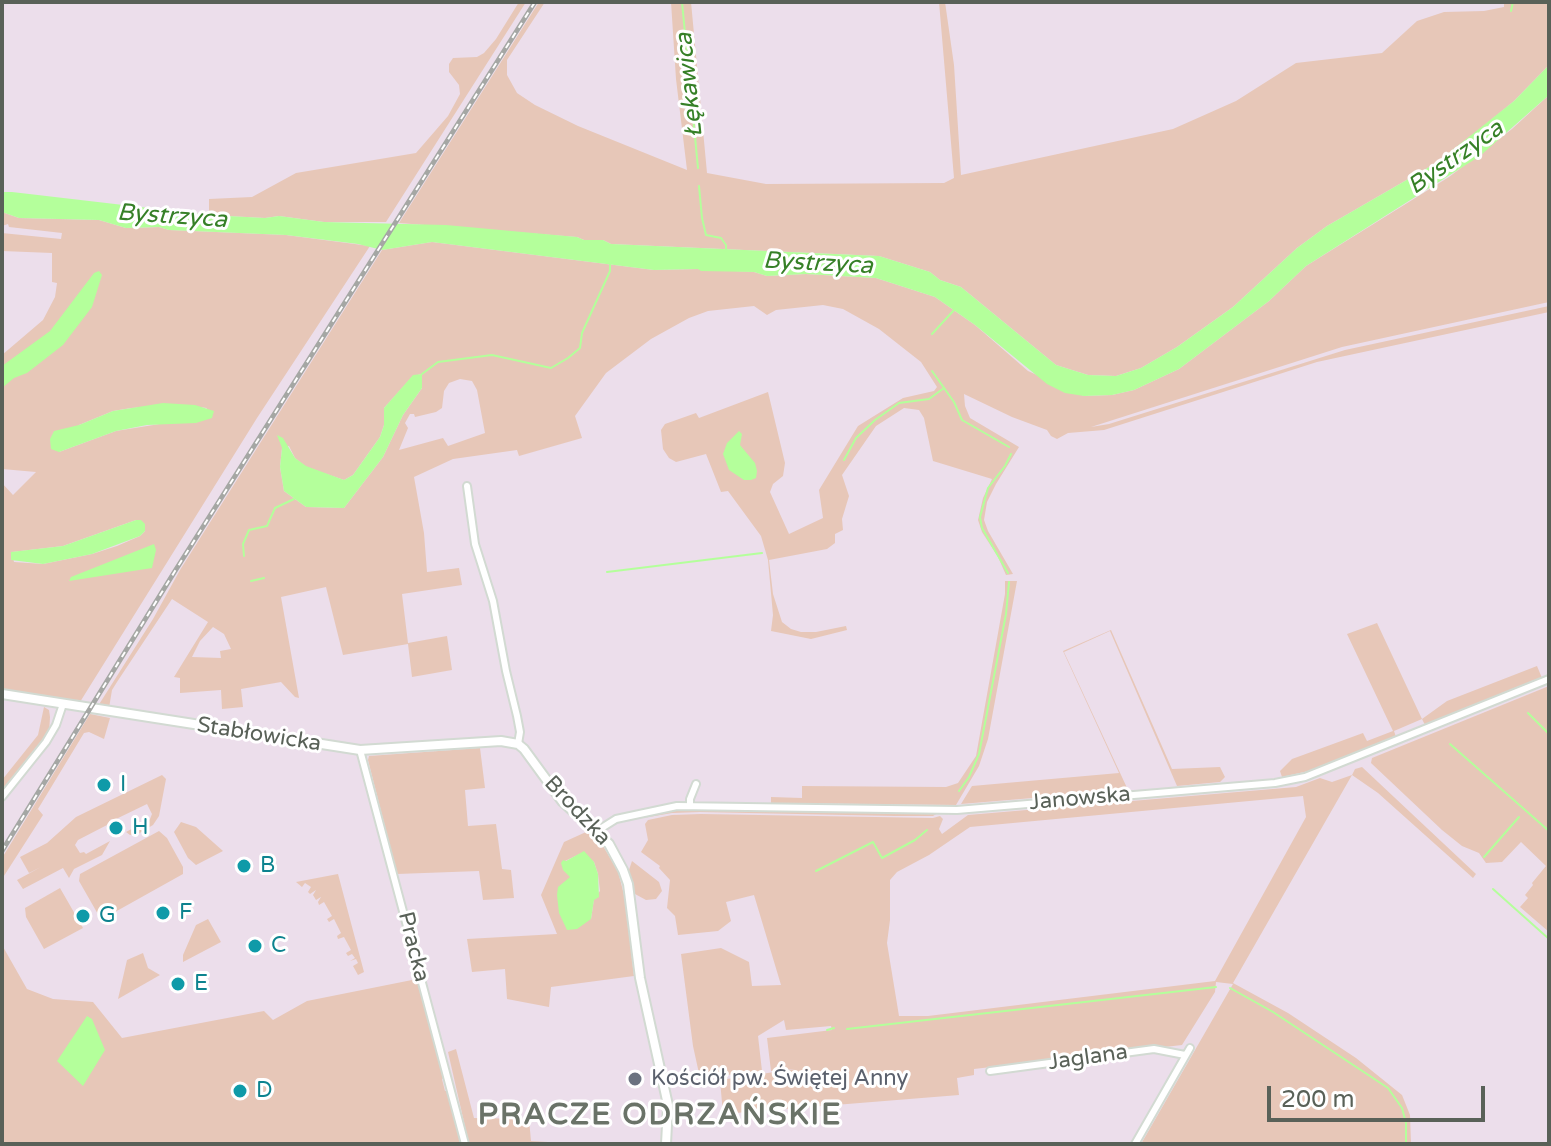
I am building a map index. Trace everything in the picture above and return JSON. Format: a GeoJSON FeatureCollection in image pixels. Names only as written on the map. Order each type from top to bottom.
{"type":"FeatureCollection","features":[{"type":"Feature","properties":{"kind":"street"},"geometry":{"type":"LineString","coordinates":[[467,486],[475,544],[493,601],[517,716],[520,732],[518,744]]}},
{"type":"Feature","properties":{"kind":"street","name":"Janowska"},"geometry":{"type":"LineString","coordinates":[[597,831],[616,819],[690,806],[957,810],[1275,783],[1305,777],[1549,679]]}},
{"type":"Feature","properties":{"kind":"street","name":"Stabłowicka"},"geometry":{"type":"LineString","coordinates":[[2,694],[360,750],[501,741],[518,744]]}},
{"type":"Feature","properties":{"kind":"street"},"geometry":{"type":"LineString","coordinates":[[2,797],[46,742],[63,704]]}},
{"type":"Feature","properties":{"kind":"street","name":"Brodzka"},"geometry":{"type":"LineString","coordinates":[[518,744],[562,801],[597,831],[617,858],[628,884],[640,978],[668,1105],[666,1144]]}},
{"type":"Feature","properties":{"kind":"street","name":"Pracka"},"geometry":{"type":"LineString","coordinates":[[360,750],[465,1144]]}},
{"type":"Feature","properties":{"kind":"street"},"geometry":{"type":"LineString","coordinates":[[690,806],[696,784]]}},
{"type":"Feature","properties":{"kind":"street"},"geometry":{"type":"LineString","coordinates":[[1135,1144],[1190,1048]]}},
{"type":"Feature","properties":{"kind":"street","name":"Jaglana"},"geometry":{"type":"LineString","coordinates":[[990,1071],[1154,1049],[1185,1055]]}},
{"type":"Feature","properties":{"kind":"shaded area"},"geometry":{"type":"Polygon","coordinates":[[[519,2],[526,2],[386,222],[324,222],[279,216],[209,215],[209,199],[252,197],[296,173],[416,153],[448,116],[460,94],[459,85],[449,72],[453,58],[477,57],[484,53],[519,2]]]}},
{"type":"Feature","properties":{"kind":"shaded area"},"geometry":{"type":"Polygon","coordinates":[[[539,2],[545,2],[507,60],[507,75],[517,93],[578,126],[687,170],[671,2],[691,2],[707,173],[766,184],[944,183],[954,178],[939,2],[945,2],[954,65],[961,175],[1173,129],[1236,101],[1296,63],[1382,53],[1417,21],[1444,12],[1484,11],[1504,7],[1504,2],[1549,2],[1549,65],[1514,101],[1463,143],[1436,163],[1327,226],[1297,248],[1233,307],[1177,347],[1141,368],[1116,376],[1088,375],[1056,365],[961,287],[940,280],[930,272],[879,256],[611,244],[577,237],[399,223],[539,2]]]}},
{"type":"Feature","properties":{"kind":"shaded area"},"geometry":{"type":"Polygon","coordinates":[[[1549,95],[1549,302],[1342,347],[1091,427],[1345,350],[1549,306],[1549,312],[1317,362],[1104,430],[1068,433],[1057,439],[1047,430],[964,394],[970,418],[1019,447],[987,502],[984,520],[1013,574],[1006,575],[978,520],[992,479],[933,461],[924,418],[919,410],[904,408],[876,426],[842,475],[849,496],[842,519],[843,530],[835,534],[835,543],[827,549],[769,560],[773,594],[782,622],[801,632],[846,626],[847,630],[811,639],[771,631],[773,615],[768,560],[761,536],[728,491],[721,492],[706,454],[676,462],[669,458],[663,449],[661,430],[665,424],[696,413],[699,418],[768,392],[785,463],[783,476],[773,484],[770,492],[789,534],[823,518],[819,490],[858,426],[903,398],[934,391],[937,387],[921,362],[879,329],[843,309],[823,305],[776,310],[767,315],[754,306],[708,311],[651,339],[606,373],[575,416],[582,438],[519,456],[517,450],[453,459],[414,477],[427,572],[459,568],[462,585],[402,594],[408,643],[447,636],[452,670],[412,677],[408,644],[343,655],[326,587],[281,597],[299,698],[281,682],[241,689],[243,707],[222,709],[221,690],[180,693],[180,678],[174,677],[208,622],[172,599],[112,690],[109,708],[98,706],[382,250],[432,242],[654,270],[698,269],[754,272],[767,276],[806,274],[876,278],[935,297],[975,325],[1028,371],[1084,396],[1112,395],[1134,390],[1179,369],[1269,301],[1306,266],[1449,177],[1512,129],[1549,95]],[[422,374],[413,376],[384,408],[380,437],[353,475],[344,480],[306,467],[295,458],[289,446],[282,448],[280,467],[284,491],[306,507],[344,508],[383,457],[403,415],[422,388],[422,374]],[[460,379],[449,383],[444,391],[442,408],[415,417],[410,414],[399,450],[443,438],[448,446],[485,433],[477,390],[472,381],[460,379]],[[213,627],[200,641],[192,657],[221,658],[220,651],[231,649],[224,634],[213,627]]]}},
{"type":"Feature","properties":{"kind":"shaded area"},"geometry":{"type":"Polygon","coordinates":[[[2,212],[19,218],[99,220],[126,228],[159,227],[286,235],[370,246],[257,418],[80,702],[2,690],[2,483],[13,495],[36,472],[2,469],[2,355],[43,320],[55,297],[57,283],[52,282],[52,253],[2,251],[2,233],[61,239],[62,233],[9,227],[8,224],[2,226],[2,212]],[[182,405],[113,411],[79,425],[59,452],[116,431],[172,422],[196,423],[207,408],[182,405]],[[136,520],[63,546],[12,552],[14,562],[43,564],[117,546],[145,531],[136,520]]]}},
{"type":"Feature","properties":{"kind":"shaded area"},"geometry":{"type":"Polygon","coordinates":[[[1005,581],[1017,581],[988,739],[979,766],[956,805],[771,803],[771,797],[802,798],[802,786],[946,787],[958,783],[976,756],[1005,581]]]}},
{"type":"Feature","properties":{"kind":"shaded area"},"geometry":{"type":"Polygon","coordinates":[[[1377,623],[1422,719],[1394,731],[1396,737],[1318,769],[1282,777],[1280,771],[1292,759],[1363,733],[1367,741],[1393,731],[1347,634],[1377,623]]]}},
{"type":"Feature","properties":{"kind":"shaded area"},"geometry":{"type":"Polygon","coordinates":[[[1111,630],[1172,769],[1220,767],[1225,777],[1220,782],[1177,786],[1110,631],[1064,652],[1128,790],[961,804],[972,786],[1119,773],[1063,651],[1111,630]]]}},
{"type":"Feature","properties":{"kind":"shaded area"},"geometry":{"type":"Polygon","coordinates":[[[1537,666],[1542,678],[1425,725],[1422,719],[1447,701],[1537,666]]]}},
{"type":"Feature","properties":{"kind":"shaded area"},"geometry":{"type":"Polygon","coordinates":[[[1549,686],[1549,932],[1520,907],[1528,898],[1525,895],[1532,883],[1546,866],[1521,842],[1502,862],[1486,863],[1479,853],[1462,846],[1442,830],[1371,763],[1372,758],[1549,686]]]}},
{"type":"Feature","properties":{"kind":"shaded area"},"geometry":{"type":"Polygon","coordinates":[[[44,707],[49,710],[49,733],[2,792],[2,780],[38,735],[44,707]]]}},
{"type":"Feature","properties":{"kind":"shaded area"},"geometry":{"type":"Polygon","coordinates":[[[90,714],[110,718],[104,739],[84,733],[38,809],[43,815],[2,879],[2,858],[90,714]]]}},
{"type":"Feature","properties":{"kind":"shaded area"},"geometry":{"type":"Polygon","coordinates":[[[480,748],[485,788],[465,790],[468,826],[496,824],[502,869],[511,870],[514,898],[483,900],[479,871],[397,874],[368,760],[369,756],[480,748]]]}},
{"type":"Feature","properties":{"kind":"shaded area"},"geometry":{"type":"Polygon","coordinates":[[[1362,767],[1476,874],[1473,878],[1378,793],[1352,775],[1355,769],[1362,767]]]}},
{"type":"Feature","properties":{"kind":"shaded area"},"geometry":{"type":"Polygon","coordinates":[[[162,775],[166,779],[159,816],[153,825],[138,834],[126,832],[150,819],[152,814],[147,804],[111,819],[107,825],[78,840],[75,845],[80,853],[86,854],[110,841],[102,855],[74,869],[69,878],[63,868],[23,889],[17,880],[41,867],[29,873],[20,857],[47,843],[76,817],[162,775]]]}},
{"type":"Feature","properties":{"kind":"shaded area"},"geometry":{"type":"Polygon","coordinates":[[[1352,775],[1233,983],[1288,1013],[1356,1058],[1402,1095],[1410,1115],[1411,1144],[1141,1144],[1233,984],[1216,982],[1215,992],[1182,1045],[974,1069],[974,1075],[957,1078],[959,1095],[723,1114],[720,1080],[795,1069],[771,1071],[767,1038],[832,1030],[831,1026],[786,1030],[784,1020],[758,1036],[762,1071],[700,1078],[681,954],[721,948],[749,962],[752,986],[781,985],[754,895],[726,902],[731,921],[718,931],[678,935],[675,916],[667,908],[670,880],[660,866],[641,852],[648,840],[645,824],[648,820],[701,814],[940,816],[943,819],[939,829],[942,834],[968,815],[1296,787],[1320,778],[1332,782],[1352,775]],[[1303,796],[970,827],[897,872],[890,880],[887,943],[899,1016],[928,1016],[1215,981],[1306,817],[1303,796]]]}},
{"type":"Feature","properties":{"kind":"shaded area"},"geometry":{"type":"Polygon","coordinates":[[[672,811],[936,814],[700,812],[643,818],[672,811]]]}},
{"type":"Feature","properties":{"kind":"shaded area"},"geometry":{"type":"Polygon","coordinates":[[[567,812],[603,846],[618,871],[625,899],[634,976],[551,987],[549,1007],[507,999],[505,969],[472,972],[467,939],[557,934],[541,895],[564,842],[586,832],[567,812]],[[582,853],[565,861],[591,919],[594,899],[600,891],[594,862],[582,853]]]}},
{"type":"Feature","properties":{"kind":"shaded area"},"geometry":{"type":"Polygon","coordinates":[[[181,822],[196,827],[223,851],[196,865],[188,858],[174,832],[181,822]]]}},
{"type":"Feature","properties":{"kind":"shaded area"},"geometry":{"type":"Polygon","coordinates":[[[159,831],[167,838],[183,867],[183,874],[106,917],[99,916],[79,881],[80,874],[159,831]]]}},
{"type":"Feature","properties":{"kind":"shaded area"},"geometry":{"type":"Polygon","coordinates":[[[632,861],[659,882],[662,891],[656,899],[646,900],[635,894],[629,870],[632,861]]]}},
{"type":"Feature","properties":{"kind":"shaded area"},"geometry":{"type":"Polygon","coordinates":[[[338,874],[364,972],[358,975],[353,966],[358,963],[356,959],[350,961],[355,958],[346,953],[351,950],[344,937],[338,939],[341,933],[334,919],[329,922],[327,919],[332,916],[324,902],[319,905],[321,897],[316,900],[313,895],[316,890],[310,894],[311,887],[305,883],[302,887],[296,882],[338,874]]]}},
{"type":"Feature","properties":{"kind":"shaded area"},"geometry":{"type":"Polygon","coordinates":[[[60,888],[83,928],[44,949],[26,917],[25,908],[60,888]]]}},
{"type":"Feature","properties":{"kind":"shaded area"},"geometry":{"type":"Polygon","coordinates":[[[208,919],[221,942],[183,962],[196,925],[208,919]]]}},
{"type":"Feature","properties":{"kind":"shaded area"},"geometry":{"type":"Polygon","coordinates":[[[2,945],[27,989],[53,999],[93,1002],[122,1038],[264,1011],[273,1020],[307,1001],[417,979],[445,1091],[448,1091],[462,1144],[2,1144],[2,945]]]}},
{"type":"Feature","properties":{"kind":"shaded area"},"geometry":{"type":"Polygon","coordinates":[[[143,953],[148,968],[160,975],[118,999],[127,960],[143,953]]]}},
{"type":"Feature","properties":{"kind":"shaded area"},"geometry":{"type":"Polygon","coordinates":[[[456,1049],[474,1118],[529,1119],[531,1141],[582,1144],[469,1144],[448,1052],[456,1049]]]}},
{"type":"Feature","properties":{"kind":"water","name":"Bystrzyca"},"geometry":{"type":"Polygon","coordinates":[[[1549,65],[1549,95],[1480,156],[1306,266],[1269,301],[1179,369],[1134,390],[1112,395],[1065,393],[1047,384],[975,325],[935,297],[876,278],[806,274],[767,276],[754,272],[698,269],[654,270],[432,242],[382,250],[286,235],[159,227],[126,228],[99,220],[19,218],[2,212],[2,192],[12,192],[209,215],[446,225],[577,237],[611,244],[879,256],[930,272],[940,280],[961,287],[1056,365],[1088,375],[1116,376],[1141,368],[1177,347],[1233,307],[1297,248],[1327,226],[1436,163],[1514,101],[1549,65]]]}},
{"type":"Feature","properties":{"kind":"water"},"geometry":{"type":"Polygon","coordinates":[[[99,271],[102,275],[92,307],[63,345],[2,388],[2,366],[50,331],[94,273],[99,271]]]}},
{"type":"Feature","properties":{"kind":"water"},"geometry":{"type":"Polygon","coordinates":[[[422,374],[422,388],[403,415],[383,457],[344,508],[306,507],[284,491],[280,467],[282,448],[277,435],[283,438],[295,458],[306,466],[344,480],[353,475],[380,437],[384,408],[413,375],[422,374]]]}},
{"type":"Feature","properties":{"kind":"water"},"geometry":{"type":"Polygon","coordinates":[[[163,403],[195,405],[214,411],[212,418],[196,423],[147,425],[116,431],[59,452],[51,449],[50,439],[54,431],[113,411],[163,403]]]}},
{"type":"Feature","properties":{"kind":"water"},"geometry":{"type":"Polygon","coordinates":[[[739,431],[742,434],[740,445],[755,463],[757,471],[756,478],[751,480],[744,480],[729,470],[723,454],[727,443],[739,431]]]}},
{"type":"Feature","properties":{"kind":"water"},"geometry":{"type":"Polygon","coordinates":[[[136,520],[145,524],[145,531],[140,536],[92,554],[43,564],[11,560],[11,552],[63,546],[136,520]]]}},
{"type":"Feature","properties":{"kind":"water"},"geometry":{"type":"Polygon","coordinates":[[[154,544],[156,550],[152,568],[69,581],[71,577],[154,544]]]}},
{"type":"Feature","properties":{"kind":"water"},"geometry":{"type":"Polygon","coordinates":[[[584,851],[594,862],[598,874],[599,897],[594,900],[591,919],[577,929],[567,930],[559,913],[557,895],[558,887],[570,877],[561,863],[584,851]]]}},
{"type":"Feature","properties":{"kind":"water"},"geometry":{"type":"Polygon","coordinates":[[[87,1016],[92,1019],[105,1050],[83,1086],[57,1061],[87,1016]]]}},
{"type":"Feature","properties":{"kind":"waterway","name":"Łękawica"},"geometry":{"type":"LineString","coordinates":[[682,2],[698,168]]}},
{"type":"Feature","properties":{"kind":"waterway"},"geometry":{"type":"LineString","coordinates":[[1511,11],[1513,2]]}},
{"type":"Feature","properties":{"kind":"waterway","name":"Łękawica"},"geometry":{"type":"LineString","coordinates":[[699,186],[706,235],[721,238],[726,251]]}},
{"type":"Feature","properties":{"kind":"waterway"},"geometry":{"type":"LineString","coordinates":[[422,374],[438,362],[492,355],[551,368],[568,358],[580,348],[582,333],[610,271],[610,263]]}},
{"type":"Feature","properties":{"kind":"waterway"},"geometry":{"type":"LineString","coordinates":[[932,334],[955,309]]}},
{"type":"Feature","properties":{"kind":"waterway"},"geometry":{"type":"LineString","coordinates":[[932,371],[954,402],[962,420],[1009,447]]}},
{"type":"Feature","properties":{"kind":"waterway"},"geometry":{"type":"LineString","coordinates":[[844,460],[856,438],[875,420],[899,403],[929,399],[944,388]]}},
{"type":"Feature","properties":{"kind":"waterway"},"geometry":{"type":"LineString","coordinates":[[1008,573],[982,528],[980,517],[988,488],[1011,454]]}},
{"type":"Feature","properties":{"kind":"waterway"},"geometry":{"type":"LineString","coordinates":[[244,556],[243,544],[249,530],[267,526],[275,508],[294,499]]}},
{"type":"Feature","properties":{"kind":"waterway"},"geometry":{"type":"LineString","coordinates":[[607,572],[762,553]]}},
{"type":"Feature","properties":{"kind":"waterway"},"geometry":{"type":"LineString","coordinates":[[251,581],[264,578]]}},
{"type":"Feature","properties":{"kind":"waterway"},"geometry":{"type":"LineString","coordinates":[[959,791],[979,754],[1006,614],[1009,582]]}},
{"type":"Feature","properties":{"kind":"waterway"},"geometry":{"type":"LineString","coordinates":[[1528,713],[1549,734]]}},
{"type":"Feature","properties":{"kind":"waterway"},"geometry":{"type":"LineString","coordinates":[[1450,744],[1549,831]]}},
{"type":"Feature","properties":{"kind":"waterway"},"geometry":{"type":"LineString","coordinates":[[1484,857],[1519,817]]}},
{"type":"Feature","properties":{"kind":"waterway"},"geometry":{"type":"LineString","coordinates":[[816,871],[873,842],[882,858],[927,830]]}},
{"type":"Feature","properties":{"kind":"waterway"},"geometry":{"type":"LineString","coordinates":[[1493,889],[1549,939]]}},
{"type":"Feature","properties":{"kind":"waterway"},"geometry":{"type":"LineString","coordinates":[[847,1029],[1216,987]]}},
{"type":"Feature","properties":{"kind":"waterway"},"geometry":{"type":"LineString","coordinates":[[1230,988],[1273,1012],[1388,1088],[1402,1108],[1406,1144]]}},
{"type":"Feature","properties":{"kind":"waterway"},"geometry":{"type":"LineString","coordinates":[[827,1030],[834,1028]]}},
{"type":"Feature","properties":{"kind":"railway"},"geometry":{"type":"LineString","coordinates":[[2,851],[535,2]]}},
{"type":"Feature","properties":{"kind":"place","name":"I"},"geometry":{"type":"Point","coordinates":[104,785]}},
{"type":"Feature","properties":{"kind":"place","name":"H"},"geometry":{"type":"Point","coordinates":[116,828]}},
{"type":"Feature","properties":{"kind":"place","name":"B"},"geometry":{"type":"Point","coordinates":[244,866]}},
{"type":"Feature","properties":{"kind":"place","name":"F"},"geometry":{"type":"Point","coordinates":[163,913]}},
{"type":"Feature","properties":{"kind":"place","name":"G"},"geometry":{"type":"Point","coordinates":[83,916]}},
{"type":"Feature","properties":{"kind":"place","name":"C"},"geometry":{"type":"Point","coordinates":[255,946]}},
{"type":"Feature","properties":{"kind":"place","name":"E"},"geometry":{"type":"Point","coordinates":[178,984]}},
{"type":"Feature","properties":{"kind":"place","name":"Kościół pw. Świętej Anny"},"geometry":{"type":"Point","coordinates":[635,1079]}},
{"type":"Feature","properties":{"kind":"place","name":"D"},"geometry":{"type":"Point","coordinates":[240,1091]}},
{"type":"Feature","properties":{"kind":"district","name":"PRACZE ODRZAŃSKIE"},"geometry":{"type":"Point","coordinates":[660,1116]}}]}
